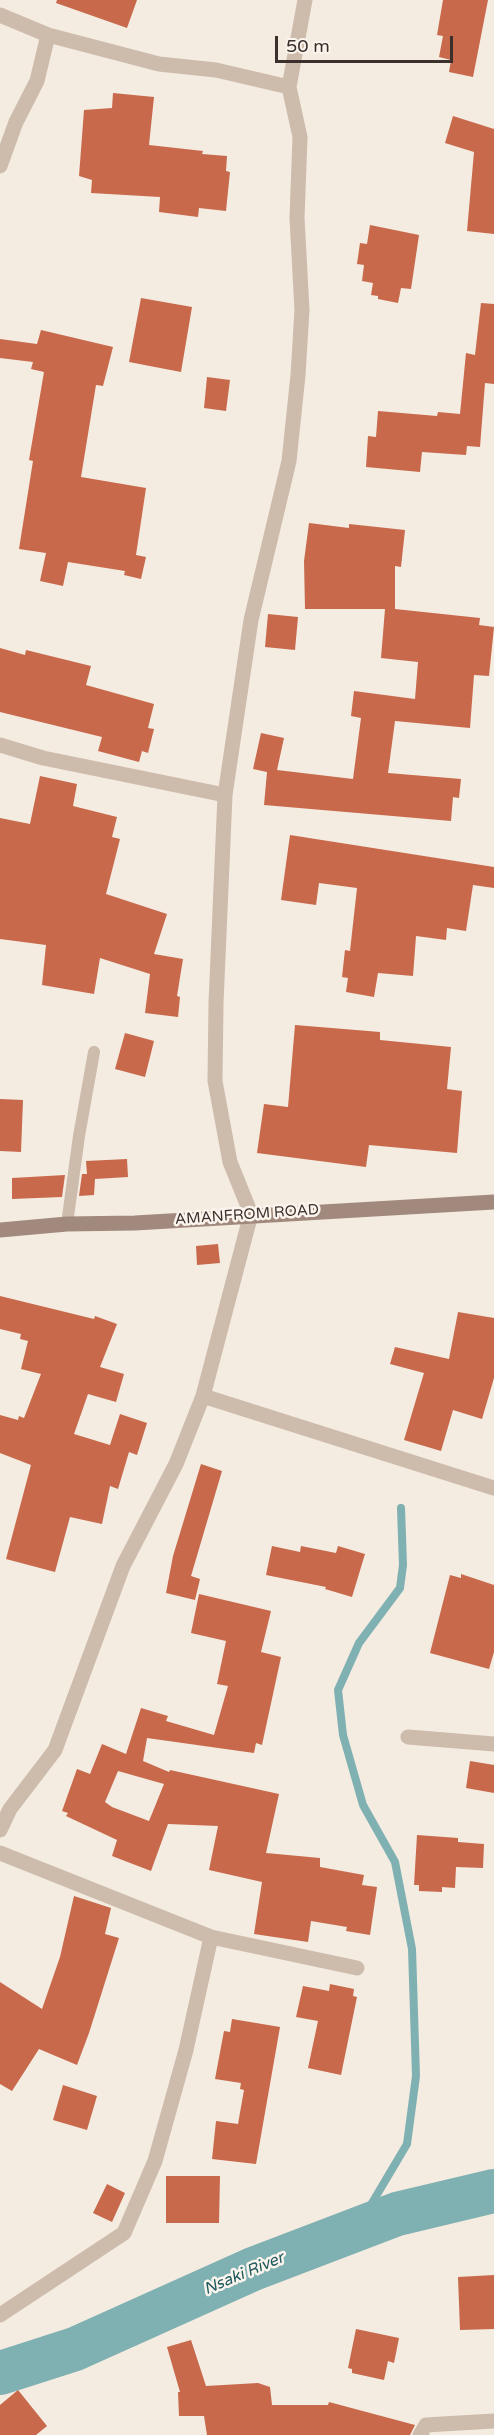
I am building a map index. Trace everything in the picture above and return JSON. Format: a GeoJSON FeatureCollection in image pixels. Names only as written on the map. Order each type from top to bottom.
{"type":"FeatureCollection","features":[{"type":"Feature","properties":{"kind":"street"},"geometry":{"type":"LineString","coordinates":[[0,1830],[10,1809],[55,1750],[123,1566],[176,1464],[203,1396],[250,1214],[230,1162],[215,1081],[225,795],[251,620],[289,461],[298,375],[302,310],[297,218],[300,137],[289,87],[305,0]]}},
{"type":"Feature","properties":{"kind":"street"},"geometry":{"type":"LineString","coordinates":[[0,15],[48,35],[159,64],[216,70],[289,87]]}},
{"type":"Feature","properties":{"kind":"street"},"geometry":{"type":"LineString","coordinates":[[0,166],[16,122],[37,81],[48,35]]}},
{"type":"Feature","properties":{"kind":"street"},"geometry":{"type":"LineString","coordinates":[[0,745],[43,758],[225,795]]}},
{"type":"Feature","properties":{"kind":"street","name":"AMANFROM ROAD"},"geometry":{"type":"LineString","coordinates":[[0,1230],[67,1224],[135,1223],[250,1214],[494,1202]]}},
{"type":"Feature","properties":{"kind":"street"},"geometry":{"type":"LineString","coordinates":[[203,1396],[494,1488]]}},
{"type":"Feature","properties":{"kind":"street"},"geometry":{"type":"LineString","coordinates":[[408,1737],[494,1744]]}},
{"type":"Feature","properties":{"kind":"street"},"geometry":{"type":"LineString","coordinates":[[0,1853],[211,1937],[357,1968]]}},
{"type":"Feature","properties":{"kind":"street"},"geometry":{"type":"LineString","coordinates":[[0,2315],[124,2233],[155,2161],[186,2050],[211,1937]]}},
{"type":"Feature","properties":{"kind":"street"},"geometry":{"type":"LineString","coordinates":[[420,2435],[426,2425],[494,2421]]}},
{"type":"Feature","properties":{"kind":"lane"},"geometry":{"type":"LineString","coordinates":[[67,1224],[78,1136],[94,1052]]}},
{"type":"Feature","properties":{"kind":"building"},"geometry":{"type":"Polygon","coordinates":[[[57,0],[137,0],[127,28],[56,3],[57,0]]]}},
{"type":"Feature","properties":{"kind":"building"},"geometry":{"type":"Polygon","coordinates":[[[443,0],[488,0],[473,77],[449,72],[451,60],[439,57],[443,36],[437,35],[443,0]]]}},
{"type":"Feature","properties":{"kind":"building"},"geometry":{"type":"Polygon","coordinates":[[[113,93],[154,97],[149,145],[227,156],[226,171],[230,172],[226,211],[199,208],[198,217],[159,212],[160,197],[91,193],[92,180],[79,176],[84,110],[112,108],[113,93]]]}},
{"type":"Feature","properties":{"kind":"building"},"geometry":{"type":"Polygon","coordinates":[[[453,116],[494,129],[494,234],[467,231],[474,152],[445,143],[453,116]]]}},
{"type":"Feature","properties":{"kind":"building"},"geometry":{"type":"Polygon","coordinates":[[[370,225],[419,235],[411,289],[401,288],[398,303],[378,299],[378,296],[371,295],[373,283],[362,281],[364,265],[357,264],[360,243],[367,244],[370,225]]]}},
{"type":"Feature","properties":{"kind":"building"},"geometry":{"type":"Polygon","coordinates":[[[141,298],[192,307],[181,372],[129,362],[141,298]]]}},
{"type":"Feature","properties":{"kind":"building"},"geometry":{"type":"Polygon","coordinates":[[[481,303],[494,304],[494,384],[485,383],[480,447],[467,446],[466,455],[422,452],[420,472],[366,467],[368,436],[376,437],[378,411],[437,416],[438,412],[460,414],[466,353],[475,355],[481,303]]]}},
{"type":"Feature","properties":{"kind":"building"},"geometry":{"type":"Polygon","coordinates":[[[41,330],[113,347],[103,386],[96,385],[81,477],[146,488],[136,555],[146,557],[141,579],[124,575],[125,571],[68,562],[63,586],[40,581],[46,553],[19,549],[33,461],[29,460],[44,372],[31,369],[33,362],[0,358],[0,339],[37,344],[41,330]]]}},
{"type":"Feature","properties":{"kind":"building"},"geometry":{"type":"Polygon","coordinates":[[[207,377],[230,380],[226,411],[204,408],[207,377]]]}},
{"type":"Feature","properties":{"kind":"building"},"geometry":{"type":"Polygon","coordinates":[[[309,523],[349,528],[349,524],[405,530],[401,567],[395,566],[395,609],[480,618],[479,625],[494,627],[489,676],[474,675],[470,728],[395,721],[388,773],[461,779],[459,798],[453,797],[451,821],[264,805],[267,772],[253,769],[261,733],[284,738],[277,770],[353,779],[361,718],[351,716],[354,691],[415,699],[418,662],[381,658],[385,609],[305,609],[304,561],[309,523]]]}},
{"type":"Feature","properties":{"kind":"building"},"geometry":{"type":"Polygon","coordinates":[[[268,614],[298,617],[295,650],[265,647],[268,614]]]}},
{"type":"Feature","properties":{"kind":"building"},"geometry":{"type":"Polygon","coordinates":[[[0,648],[25,655],[26,650],[91,666],[86,685],[154,704],[148,728],[154,729],[148,753],[142,751],[139,762],[98,751],[102,737],[0,712],[0,648]]]}},
{"type":"Feature","properties":{"kind":"building"},"geometry":{"type":"Polygon","coordinates":[[[40,776],[77,784],[73,806],[117,817],[112,837],[120,839],[106,894],[167,914],[154,954],[183,959],[177,996],[180,997],[178,1017],[145,1013],[150,974],[100,958],[94,994],[42,985],[46,945],[0,939],[0,818],[30,824],[40,776]]]}},
{"type":"Feature","properties":{"kind":"building"},"geometry":{"type":"Polygon","coordinates":[[[290,835],[494,867],[494,888],[473,885],[466,931],[447,928],[446,940],[416,936],[413,976],[378,973],[374,997],[346,992],[348,978],[342,977],[345,950],[350,951],[357,888],[319,883],[316,905],[281,900],[290,835]]]}},
{"type":"Feature","properties":{"kind":"building"},"geometry":{"type":"Polygon","coordinates":[[[295,1025],[380,1032],[380,1040],[451,1047],[447,1089],[462,1091],[457,1153],[369,1145],[366,1167],[257,1153],[264,1104],[288,1107],[295,1025]]]}},
{"type":"Feature","properties":{"kind":"building"},"geometry":{"type":"Polygon","coordinates":[[[125,1033],[154,1041],[145,1077],[115,1069],[125,1033]]]}},
{"type":"Feature","properties":{"kind":"building"},"geometry":{"type":"Polygon","coordinates":[[[0,1099],[23,1100],[21,1152],[0,1151],[0,1099]]]}},
{"type":"Feature","properties":{"kind":"building"},"geometry":{"type":"Polygon","coordinates":[[[127,1159],[128,1177],[95,1179],[94,1195],[79,1196],[82,1174],[87,1174],[86,1161],[127,1159]]]}},
{"type":"Feature","properties":{"kind":"building"},"geometry":{"type":"Polygon","coordinates":[[[65,1175],[62,1197],[12,1199],[12,1178],[65,1175]]]}},
{"type":"Feature","properties":{"kind":"building"},"geometry":{"type":"Polygon","coordinates":[[[218,1244],[220,1263],[197,1265],[196,1246],[218,1244]]]}},
{"type":"Feature","properties":{"kind":"building"},"geometry":{"type":"Polygon","coordinates":[[[0,1296],[94,1319],[95,1316],[117,1324],[100,1367],[124,1374],[116,1402],[88,1394],[74,1434],[110,1445],[120,1414],[147,1423],[137,1455],[129,1452],[118,1489],[110,1486],[102,1524],[70,1517],[55,1572],[6,1559],[31,1465],[0,1453],[0,1415],[18,1420],[19,1416],[24,1418],[41,1374],[21,1369],[28,1341],[20,1339],[21,1334],[0,1329],[0,1296]]]}},
{"type":"Feature","properties":{"kind":"building"},"geometry":{"type":"Polygon","coordinates":[[[458,1312],[494,1318],[494,1378],[482,1419],[453,1410],[441,1451],[404,1440],[424,1373],[390,1364],[395,1347],[449,1359],[458,1312]]]}},
{"type":"Feature","properties":{"kind":"building"},"geometry":{"type":"Polygon","coordinates":[[[201,1464],[222,1471],[191,1576],[200,1579],[195,1600],[166,1593],[173,1556],[201,1464]]]}},
{"type":"Feature","properties":{"kind":"building"},"geometry":{"type":"Polygon","coordinates":[[[272,1546],[300,1552],[301,1546],[336,1553],[338,1546],[365,1554],[352,1597],[325,1589],[326,1587],[266,1575],[272,1546]]]}},
{"type":"Feature","properties":{"kind":"building"},"geometry":{"type":"Polygon","coordinates":[[[461,1574],[494,1585],[494,1652],[489,1669],[430,1653],[450,1575],[461,1578],[461,1574]]]}},
{"type":"Feature","properties":{"kind":"building"},"geometry":{"type":"Polygon","coordinates":[[[199,1594],[271,1611],[261,1652],[281,1657],[262,1745],[256,1743],[254,1753],[147,1738],[143,1761],[169,1772],[170,1770],[279,1794],[266,1853],[320,1858],[320,1867],[364,1875],[362,1885],[377,1887],[370,1935],[346,1931],[347,1927],[311,1921],[308,1942],[254,1934],[262,1882],[209,1870],[218,1826],[168,1824],[151,1871],[112,1856],[117,1840],[66,1816],[68,1813],[62,1811],[77,1769],[90,1774],[102,1744],[126,1754],[141,1708],[168,1716],[166,1721],[214,1735],[228,1686],[217,1684],[226,1641],[191,1633],[199,1594]],[[118,1771],[105,1802],[112,1807],[149,1821],[164,1784],[118,1771]]]}},
{"type":"Feature","properties":{"kind":"building"},"geometry":{"type":"Polygon","coordinates":[[[470,1761],[494,1765],[494,1793],[466,1788],[470,1761]]]}},
{"type":"Feature","properties":{"kind":"building"},"geometry":{"type":"Polygon","coordinates":[[[417,1835],[458,1838],[458,1842],[484,1844],[483,1868],[456,1867],[455,1888],[442,1887],[442,1892],[419,1891],[419,1885],[414,1885],[417,1835]]]}},
{"type":"Feature","properties":{"kind":"building"},"geometry":{"type":"Polygon","coordinates":[[[74,1896],[111,1908],[105,1934],[119,1938],[89,2033],[77,2065],[39,2049],[12,2091],[0,2084],[0,1982],[42,2009],[60,1957],[74,1896]]]}},
{"type":"Feature","properties":{"kind":"building"},"geometry":{"type":"Polygon","coordinates":[[[330,1984],[354,1989],[353,1996],[357,1997],[341,2075],[308,2068],[318,2021],[296,2017],[303,1986],[329,1991],[330,1984]]]}},
{"type":"Feature","properties":{"kind":"building"},"geometry":{"type":"Polygon","coordinates":[[[232,2019],[280,2027],[256,2164],[212,2159],[216,2121],[238,2124],[244,2090],[240,2089],[241,2083],[215,2079],[224,2031],[230,2032],[232,2019]]]}},
{"type":"Feature","properties":{"kind":"building"},"geometry":{"type":"Polygon","coordinates":[[[63,2085],[97,2096],[87,2130],[53,2120],[63,2085]]]}},
{"type":"Feature","properties":{"kind":"building"},"geometry":{"type":"Polygon","coordinates":[[[166,2176],[220,2176],[219,2223],[166,2223],[166,2176]]]}},
{"type":"Feature","properties":{"kind":"building"},"geometry":{"type":"Polygon","coordinates":[[[107,2184],[125,2193],[112,2222],[93,2213],[107,2184]]]}},
{"type":"Feature","properties":{"kind":"building"},"geometry":{"type":"Polygon","coordinates":[[[494,2275],[494,2329],[460,2330],[458,2277],[494,2275]]]}},
{"type":"Feature","properties":{"kind":"building"},"geometry":{"type":"Polygon","coordinates":[[[356,2329],[399,2338],[394,2363],[388,2361],[384,2380],[352,2373],[352,2369],[348,2368],[356,2329]]]}},
{"type":"Feature","properties":{"kind":"building"},"geometry":{"type":"Polygon","coordinates":[[[191,2340],[206,2386],[258,2383],[270,2387],[272,2405],[328,2405],[329,2402],[415,2425],[410,2435],[207,2435],[204,2416],[179,2416],[178,2392],[180,2392],[167,2347],[191,2340]]]}},
{"type":"Feature","properties":{"kind":"building"},"geometry":{"type":"Polygon","coordinates":[[[18,2390],[47,2426],[36,2435],[0,2435],[0,2405],[18,2390]]]}},
{"type":"Feature","properties":{"kind":"waterway"},"geometry":{"type":"LineString","coordinates":[[356,2230],[407,2144],[416,2076],[412,1949],[395,1862],[363,1805],[343,1735],[338,1690],[359,1643],[400,1588],[403,1565],[401,1508]]}},
{"type":"Feature","properties":{"kind":"waterway","name":"Nsaki River"},"geometry":{"type":"LineString","coordinates":[[0,2373],[75,2349],[253,2269],[397,2214],[494,2191]]}}]}
